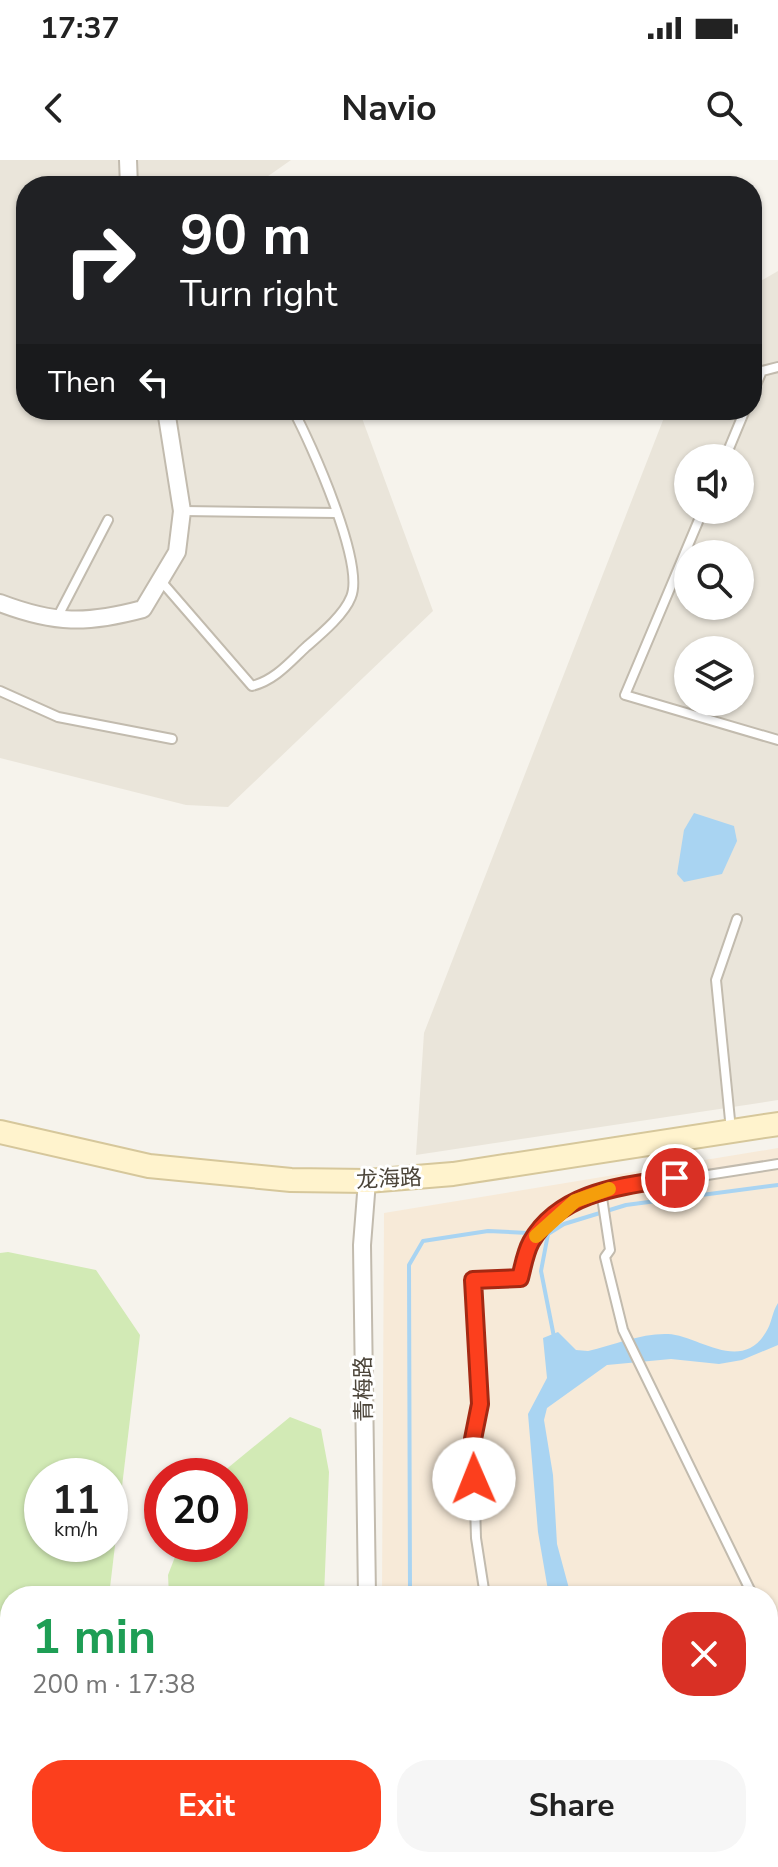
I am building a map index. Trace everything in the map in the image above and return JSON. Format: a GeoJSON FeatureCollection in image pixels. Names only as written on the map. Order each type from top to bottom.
{"type":"FeatureCollection","features":[{"type":"Feature","properties":{"kind":"street"},"geometry":{"type":"LineString","coordinates":[[0,603],[41,619],[102,620],[143,609],[177,552],[182,511],[168,420]]}},
{"type":"Feature","properties":{"kind":"street","name":"龙海路"},"geometry":{"type":"LineString","coordinates":[[0,1132],[149,1166],[291,1180],[367,1181],[453,1174],[778,1124]]}},
{"type":"Feature","properties":{"kind":"street","name":"青梅路"},"geometry":{"type":"LineString","coordinates":[[367,1181],[362,1245],[367,1586]]}},
{"type":"Feature","properties":{"kind":"lane"},"geometry":{"type":"LineString","coordinates":[[160,580],[252,686],[269,681],[323,632],[351,598],[356,579],[336,513],[298,420]]}},
{"type":"Feature","properties":{"kind":"lane"},"geometry":{"type":"LineString","coordinates":[[731,444],[741,420]]}},
{"type":"Feature","properties":{"kind":"lane"},"geometry":{"type":"LineString","coordinates":[[182,511],[336,513]]}},
{"type":"Feature","properties":{"kind":"lane"},"geometry":{"type":"LineString","coordinates":[[56,619],[108,520]]}},
{"type":"Feature","properties":{"kind":"lane"},"geometry":{"type":"LineString","coordinates":[[697,524],[625,695],[778,740]]}},
{"type":"Feature","properties":{"kind":"lane"},"geometry":{"type":"LineString","coordinates":[[0,691],[58,717],[172,739]]}},
{"type":"Feature","properties":{"kind":"lane"},"geometry":{"type":"LineString","coordinates":[[731,1131],[716,980],[737,919]]}},
{"type":"Feature","properties":{"kind":"lane"},"geometry":{"type":"LineString","coordinates":[[483,1586],[476,1538],[473,1439],[480,1404],[473,1280],[520,1278],[530,1243],[544,1225],[575,1201],[601,1191],[778,1164]]}},
{"type":"Feature","properties":{"kind":"lane"},"geometry":{"type":"LineString","coordinates":[[601,1191],[610,1250],[605,1257],[623,1330],[748,1586]]}},
{"type":"Feature","properties":{"kind":"shaded area"},"geometry":{"type":"Polygon","coordinates":[[[0,160],[291,160],[268,176],[16,176],[16,420],[363,420],[433,611],[228,807],[186,805],[0,758],[0,160]]]}},
{"type":"Feature","properties":{"kind":"shaded area"},"geometry":{"type":"Polygon","coordinates":[[[778,271],[778,1100],[416,1155],[424,1033],[663,420],[762,420],[762,280],[778,271]]]}},
{"type":"Feature","properties":{"kind":"shaded area"},"geometry":{"type":"Polygon","coordinates":[[[778,1148],[778,1586],[382,1586],[384,1213],[778,1148]]]}},
{"type":"Feature","properties":{"kind":"green space"},"geometry":{"type":"Polygon","coordinates":[[[0,1253],[96,1270],[140,1335],[125,1458],[24,1458],[24,1562],[113,1562],[110,1586],[0,1586],[0,1253]]]}},
{"type":"Feature","properties":{"kind":"green space"},"geometry":{"type":"Polygon","coordinates":[[[290,1417],[321,1429],[329,1472],[324,1586],[169,1586],[168,1575],[173,1562],[248,1562],[248,1458],[240,1458],[290,1417]]]}},
{"type":"Feature","properties":{"kind":"water"},"geometry":{"type":"Polygon","coordinates":[[[694,813],[734,826],[737,841],[722,874],[684,882],[677,874],[684,830],[694,813]]]}},
{"type":"Feature","properties":{"kind":"water"},"geometry":{"type":"Polygon","coordinates":[[[778,1303],[778,1345],[742,1360],[719,1364],[671,1359],[607,1365],[547,1408],[544,1420],[553,1475],[557,1544],[568,1586],[547,1586],[538,1532],[528,1414],[547,1378],[543,1338],[558,1332],[576,1350],[588,1351],[638,1337],[668,1334],[732,1351],[756,1344],[766,1332],[778,1303]]]}},
{"type":"Feature","properties":{"kind":"waterway"},"geometry":{"type":"LineString","coordinates":[[410,1586],[409,1265],[423,1241],[488,1231],[548,1234],[564,1224],[626,1205],[778,1185]]}},
{"type":"Feature","properties":{"kind":"waterway"},"geometry":{"type":"LineString","coordinates":[[548,1234],[541,1271],[554,1337]]}},
{"type":"Feature","properties":{"kind":"slow traffic"},"geometry":{"type":"LineString","coordinates":[[536,1236],[544,1225],[575,1201],[609,1189]]}},
{"type":"Feature","properties":{"kind":"route"},"geometry":{"type":"LineString","coordinates":[[474,1479],[473,1439],[480,1404],[473,1280],[520,1278],[530,1243],[544,1225],[575,1201],[592,1193],[675,1178]]}}]}
